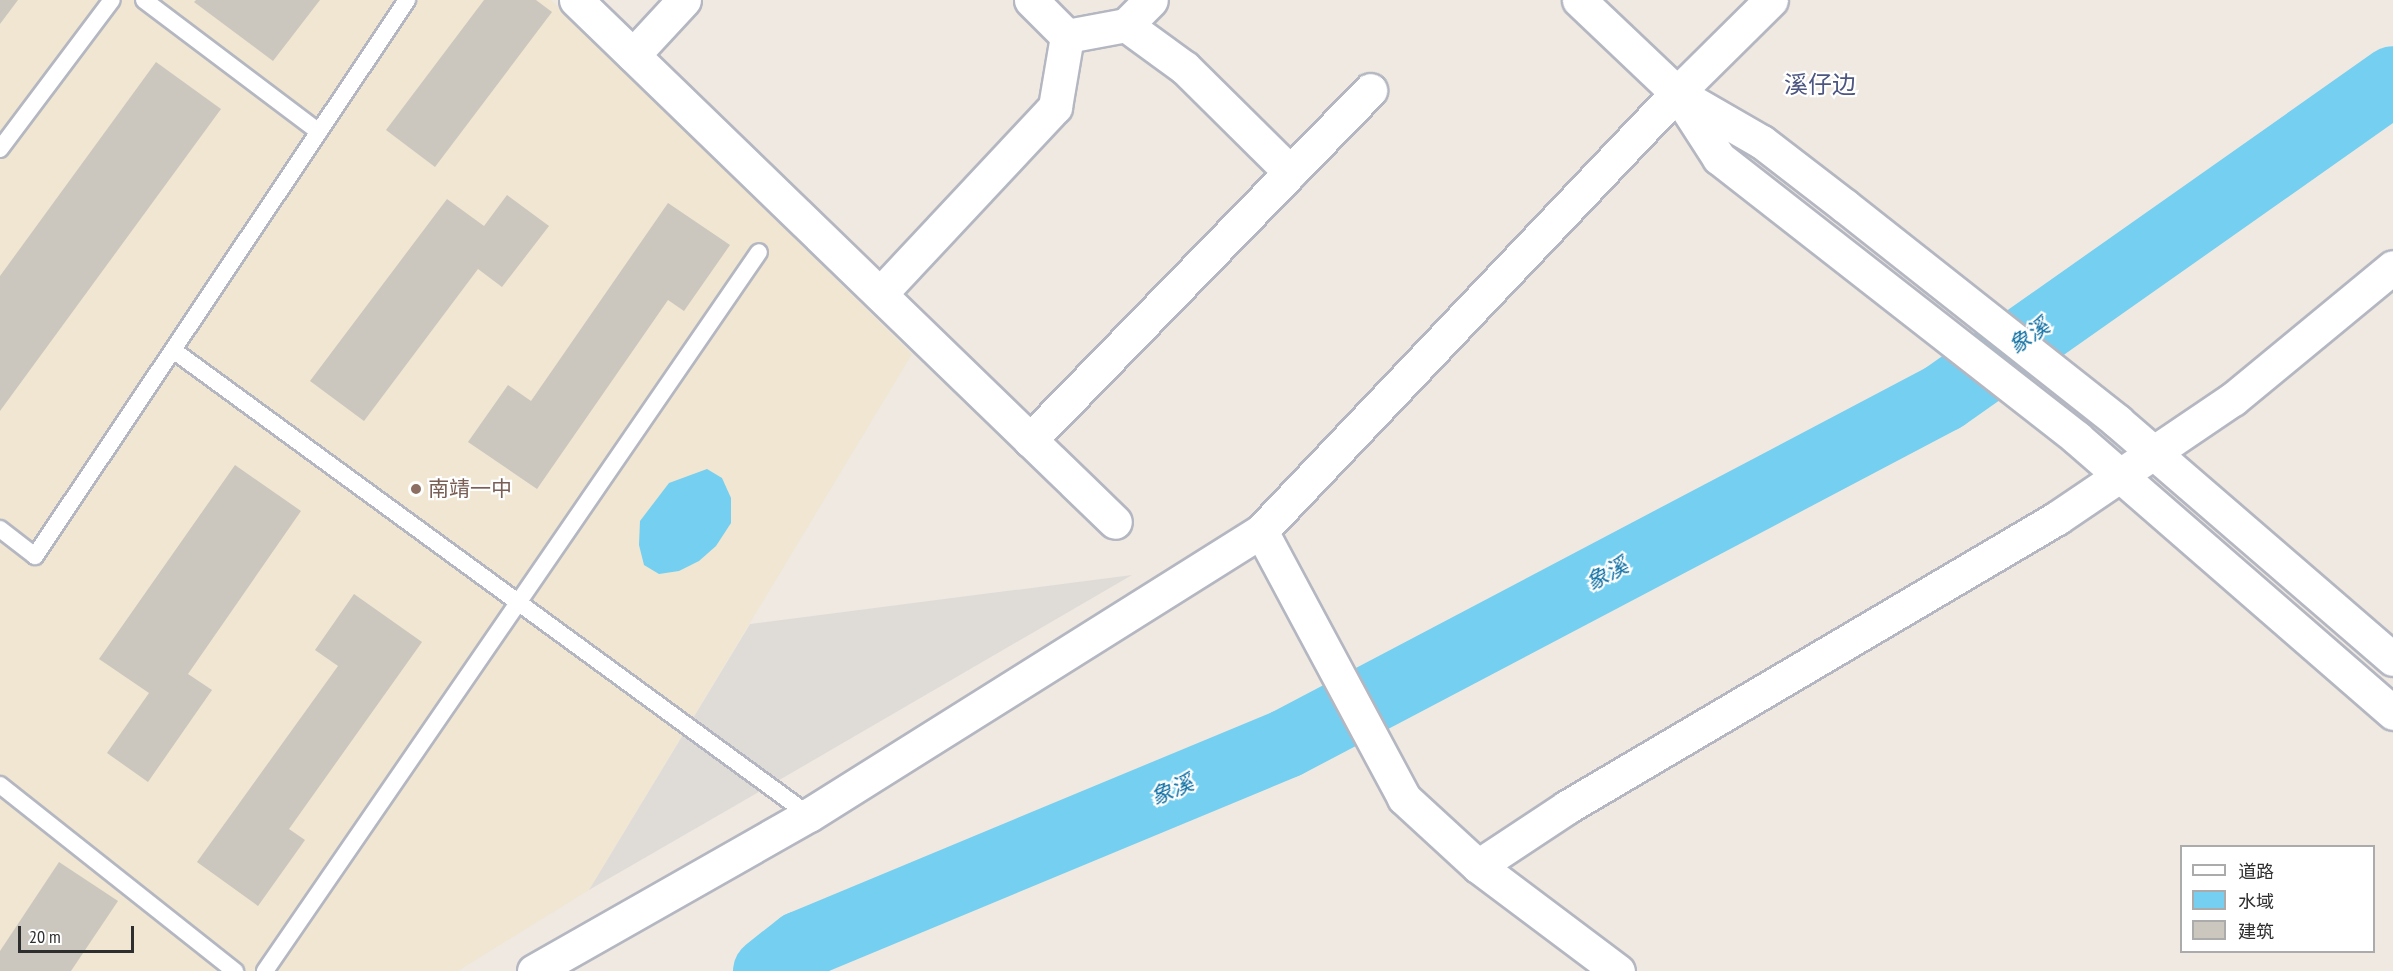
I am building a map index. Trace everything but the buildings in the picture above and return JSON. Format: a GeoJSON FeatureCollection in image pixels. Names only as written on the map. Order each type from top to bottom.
{"type":"FeatureCollection","features":[{"type":"Feature","properties":{"kind":"street"},"geometry":{"type":"LineString","coordinates":[[576,0],[1116,522]]}},
{"type":"Feature","properties":{"kind":"street"},"geometry":{"type":"LineString","coordinates":[[633,55],[684,0]]}},
{"type":"Feature","properties":{"kind":"street"},"geometry":{"type":"LineString","coordinates":[[1031,0],[1067,36]]}},
{"type":"Feature","properties":{"kind":"street"},"geometry":{"type":"LineString","coordinates":[[1067,36],[1126,25],[1150,0]]}},
{"type":"Feature","properties":{"kind":"street"},"geometry":{"type":"LineString","coordinates":[[1579,0],[1677,93],[1762,142],[1845,207],[2154,453],[2393,659]]}},
{"type":"Feature","properties":{"kind":"street"},"geometry":{"type":"LineString","coordinates":[[534,971],[809,815],[1261,531],[1677,93],[1771,0]]}},
{"type":"Feature","properties":{"kind":"street"},"geometry":{"type":"LineString","coordinates":[[1126,25],[1185,68],[1290,172]]}},
{"type":"Feature","properties":{"kind":"street"},"geometry":{"type":"LineString","coordinates":[[880,294],[1055,107],[1067,36]]}},
{"type":"Feature","properties":{"kind":"street"},"geometry":{"type":"LineString","coordinates":[[1030,440],[1370,90]]}},
{"type":"Feature","properties":{"kind":"street"},"geometry":{"type":"LineString","coordinates":[[1677,93],[1719,158],[2077,438],[2393,713]]}},
{"type":"Feature","properties":{"kind":"street"},"geometry":{"type":"LineString","coordinates":[[1478,866],[1567,807],[2047,524],[2233,399],[2393,267]]}},
{"type":"Feature","properties":{"kind":"street"},"geometry":{"type":"LineString","coordinates":[[1261,531],[1404,798],[1478,866],[1618,971]]}},
{"type":"Feature","properties":{"kind":"lane"},"geometry":{"type":"LineString","coordinates":[[0,149],[112,0]]}},
{"type":"Feature","properties":{"kind":"lane"},"geometry":{"type":"LineString","coordinates":[[144,0],[319,132]]}},
{"type":"Feature","properties":{"kind":"lane"},"geometry":{"type":"LineString","coordinates":[[0,529],[35,556],[407,0]]}},
{"type":"Feature","properties":{"kind":"lane"},"geometry":{"type":"LineString","coordinates":[[265,971],[759,252]]}},
{"type":"Feature","properties":{"kind":"lane"},"geometry":{"type":"LineString","coordinates":[[173,350],[809,815]]}},
{"type":"Feature","properties":{"kind":"lane"},"geometry":{"type":"LineString","coordinates":[[0,785],[234,971]]}},
{"type":"Feature","properties":{"kind":"shaded area","name":"南靖一中"},"geometry":{"type":"Polygon","coordinates":[[[0,0],[551,0],[912,354],[589,890],[458,971],[0,971],[0,0]]]}},
{"type":"Feature","properties":{"kind":"shaded area"},"geometry":{"type":"Polygon","coordinates":[[[1132,575],[769,786],[589,890],[750,624],[1132,575]]]}},
{"type":"Feature","properties":{"kind":"water"},"geometry":{"type":"Polygon","coordinates":[[[707,469],[722,478],[731,498],[731,523],[716,546],[699,561],[679,571],[659,574],[644,565],[639,545],[640,521],[669,483],[707,469]]]}},
{"type":"Feature","properties":{"kind":"waterway","name":"象溪"},"geometry":{"type":"LineString","coordinates":[[767,971],[800,945],[1286,743],[1943,397],[2393,80]]}},
{"type":"Feature","properties":{"kind":"place","name":"南靖一中"},"geometry":{"type":"Point","coordinates":[416,489]}},
{"type":"Feature","properties":{"kind":"district","name":"溪仔边"},"geometry":{"type":"Point","coordinates":[1820,85]}}]}
